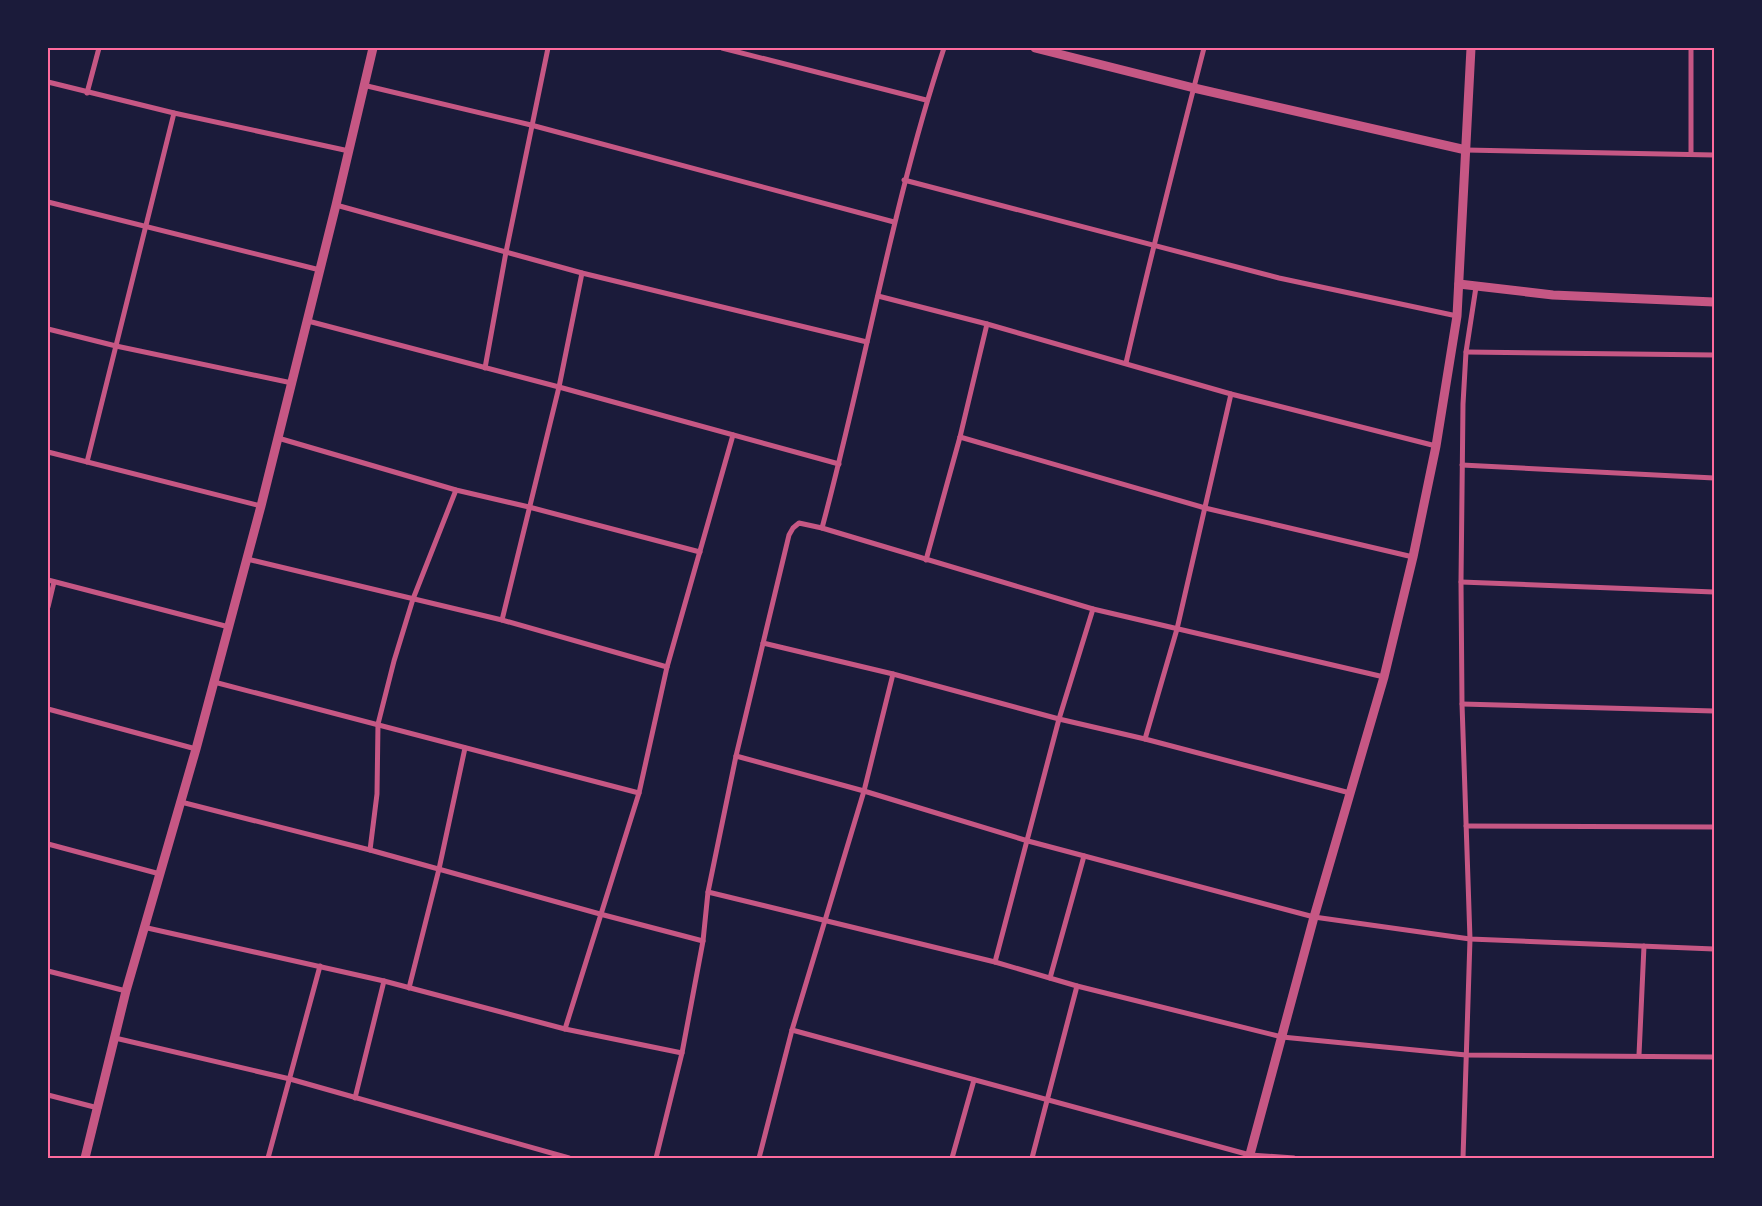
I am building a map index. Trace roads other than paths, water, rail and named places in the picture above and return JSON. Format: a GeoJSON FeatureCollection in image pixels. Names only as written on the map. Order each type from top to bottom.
{"type":"FeatureCollection","features":[{"type":"Feature","properties":{"kind":"street"},"geometry":{"type":"LineString","coordinates":[[87,93],[99,48]]}},
{"type":"Feature","properties":{"kind":"street"},"geometry":{"type":"LineString","coordinates":[[87,1158],[143,927],[196,749],[261,506],[349,152],[372,48]]}},
{"type":"Feature","properties":{"kind":"street"},"geometry":{"type":"LineString","coordinates":[[485,368],[531,125],[548,48]]}},
{"type":"Feature","properties":{"kind":"street"},"geometry":{"type":"LineString","coordinates":[[722,48],[926,100]]}},
{"type":"Feature","properties":{"kind":"street"},"geometry":{"type":"LineString","coordinates":[[822,528],[839,464],[904,180],[926,100],[944,48]]}},
{"type":"Feature","properties":{"kind":"street"},"geometry":{"type":"LineString","coordinates":[[1035,48],[1194,88],[1466,150],[1714,155]]}},
{"type":"Feature","properties":{"kind":"street"},"geometry":{"type":"LineString","coordinates":[[1126,363],[1153,245],[1204,48]]}},
{"type":"Feature","properties":{"kind":"street"},"geometry":{"type":"LineString","coordinates":[[1250,1157],[1314,917],[1384,677],[1413,557],[1436,446],[1457,316],[1472,48]]}},
{"type":"Feature","properties":{"kind":"street"},"geometry":{"type":"LineString","coordinates":[[1691,48],[1691,154]]}},
{"type":"Feature","properties":{"kind":"street"},"geometry":{"type":"LineString","coordinates":[[48,82],[87,93],[349,152]]}},
{"type":"Feature","properties":{"kind":"street"},"geometry":{"type":"LineString","coordinates":[[363,85],[531,125],[894,222]]}},
{"type":"Feature","properties":{"kind":"street"},"geometry":{"type":"LineString","coordinates":[[87,462],[174,113]]}},
{"type":"Feature","properties":{"kind":"street"},"geometry":{"type":"LineString","coordinates":[[904,180],[1279,278],[1457,316]]}},
{"type":"Feature","properties":{"kind":"street"},"geometry":{"type":"LineString","coordinates":[[48,202],[320,270]]}},
{"type":"Feature","properties":{"kind":"street"},"geometry":{"type":"LineString","coordinates":[[336,205],[582,272],[866,342]]}},
{"type":"Feature","properties":{"kind":"street"},"geometry":{"type":"LineString","coordinates":[[502,620],[559,387],[582,272]]}},
{"type":"Feature","properties":{"kind":"street"},"geometry":{"type":"LineString","coordinates":[[1459,284],[1553,295],[1714,302]]}},
{"type":"Feature","properties":{"kind":"street"},"geometry":{"type":"LineString","coordinates":[[1463,1158],[1470,939],[1460,582],[1463,404],[1466,352],[1476,287]]}},
{"type":"Feature","properties":{"kind":"street"},"geometry":{"type":"LineString","coordinates":[[878,296],[987,324],[1231,394],[1436,446]]}},
{"type":"Feature","properties":{"kind":"street"},"geometry":{"type":"LineString","coordinates":[[308,321],[559,387],[839,464]]}},
{"type":"Feature","properties":{"kind":"street"},"geometry":{"type":"LineString","coordinates":[[926,560],[960,437],[987,324]]}},
{"type":"Feature","properties":{"kind":"street"},"geometry":{"type":"LineString","coordinates":[[48,329],[116,346],[292,383]]}},
{"type":"Feature","properties":{"kind":"street"},"geometry":{"type":"LineString","coordinates":[[1466,352],[1714,355]]}},
{"type":"Feature","properties":{"kind":"street"},"geometry":{"type":"LineString","coordinates":[[1145,739],[1176,629],[1231,394]]}},
{"type":"Feature","properties":{"kind":"street"},"geometry":{"type":"LineString","coordinates":[[565,1029],[639,793],[667,667],[733,435]]}},
{"type":"Feature","properties":{"kind":"street"},"geometry":{"type":"LineString","coordinates":[[960,437],[1204,508],[1413,557]]}},
{"type":"Feature","properties":{"kind":"street"},"geometry":{"type":"LineString","coordinates":[[278,438],[456,490],[529,507],[700,552]]}},
{"type":"Feature","properties":{"kind":"street"},"geometry":{"type":"LineString","coordinates":[[48,452],[261,506]]}},
{"type":"Feature","properties":{"kind":"street"},"geometry":{"type":"LineString","coordinates":[[1462,465],[1714,478]]}},
{"type":"Feature","properties":{"kind":"street"},"geometry":{"type":"LineString","coordinates":[[370,850],[377,794],[378,724],[394,661],[413,599],[456,490]]}},
{"type":"Feature","properties":{"kind":"street"},"geometry":{"type":"LineString","coordinates":[[656,1158],[682,1053],[703,940],[708,892],[736,756],[789,535],[793,528],[799,524],[822,528],[1093,608],[1384,677]]}},
{"type":"Feature","properties":{"kind":"street"},"geometry":{"type":"LineString","coordinates":[[247,559],[502,620],[667,667]]}},
{"type":"Feature","properties":{"kind":"street"},"geometry":{"type":"LineString","coordinates":[[48,607],[50,581],[229,627]]}},
{"type":"Feature","properties":{"kind":"street"},"geometry":{"type":"LineString","coordinates":[[1460,582],[1714,592]]}},
{"type":"Feature","properties":{"kind":"street"},"geometry":{"type":"LineString","coordinates":[[995,962],[1059,720],[1093,608]]}},
{"type":"Feature","properties":{"kind":"street"},"geometry":{"type":"LineString","coordinates":[[763,643],[893,674],[1059,720],[1145,739],[1350,793]]}},
{"type":"Feature","properties":{"kind":"street"},"geometry":{"type":"LineString","coordinates":[[761,1158],[792,1030],[864,791],[893,674]]}},
{"type":"Feature","properties":{"kind":"street"},"geometry":{"type":"LineString","coordinates":[[214,682],[639,793]]}},
{"type":"Feature","properties":{"kind":"street"},"geometry":{"type":"LineString","coordinates":[[1462,704],[1714,711]]}},
{"type":"Feature","properties":{"kind":"street"},"geometry":{"type":"LineString","coordinates":[[48,709],[196,749]]}},
{"type":"Feature","properties":{"kind":"street"},"geometry":{"type":"LineString","coordinates":[[409,988],[439,869],[465,748]]}},
{"type":"Feature","properties":{"kind":"street"},"geometry":{"type":"LineString","coordinates":[[736,756],[864,791],[1028,841],[1314,917],[1470,939],[1714,948]]}},
{"type":"Feature","properties":{"kind":"street"},"geometry":{"type":"LineString","coordinates":[[181,802],[370,850],[600,914],[703,940]]}},
{"type":"Feature","properties":{"kind":"street"},"geometry":{"type":"LineString","coordinates":[[1466,826],[1714,827]]}},
{"type":"Feature","properties":{"kind":"street"},"geometry":{"type":"LineString","coordinates":[[48,844],[160,874]]}},
{"type":"Feature","properties":{"kind":"street"},"geometry":{"type":"LineString","coordinates":[[1050,978],[1084,856]]}},
{"type":"Feature","properties":{"kind":"street"},"geometry":{"type":"LineString","coordinates":[[708,892],[995,962],[1078,986],[1282,1037],[1466,1055],[1714,1057]]}},
{"type":"Feature","properties":{"kind":"street"},"geometry":{"type":"LineString","coordinates":[[143,927],[384,981],[565,1029],[682,1053]]}},
{"type":"Feature","properties":{"kind":"street"},"geometry":{"type":"LineString","coordinates":[[1639,1055],[1644,946]]}},
{"type":"Feature","properties":{"kind":"street"},"geometry":{"type":"LineString","coordinates":[[268,1158],[320,966]]}},
{"type":"Feature","properties":{"kind":"street"},"geometry":{"type":"LineString","coordinates":[[48,971],[126,992]]}},
{"type":"Feature","properties":{"kind":"street"},"geometry":{"type":"LineString","coordinates":[[355,1098],[384,981]]}},
{"type":"Feature","properties":{"kind":"street"},"geometry":{"type":"LineString","coordinates":[[1032,1158],[1078,986]]}},
{"type":"Feature","properties":{"kind":"street"},"geometry":{"type":"LineString","coordinates":[[792,1030],[1250,1157],[1294,1158]]}},
{"type":"Feature","properties":{"kind":"street"},"geometry":{"type":"LineString","coordinates":[[115,1038],[290,1079],[569,1158]]}},
{"type":"Feature","properties":{"kind":"street"},"geometry":{"type":"LineString","coordinates":[[952,1158],[974,1080]]}},
{"type":"Feature","properties":{"kind":"street"},"geometry":{"type":"LineString","coordinates":[[48,1095],[98,1108]]}}]}
